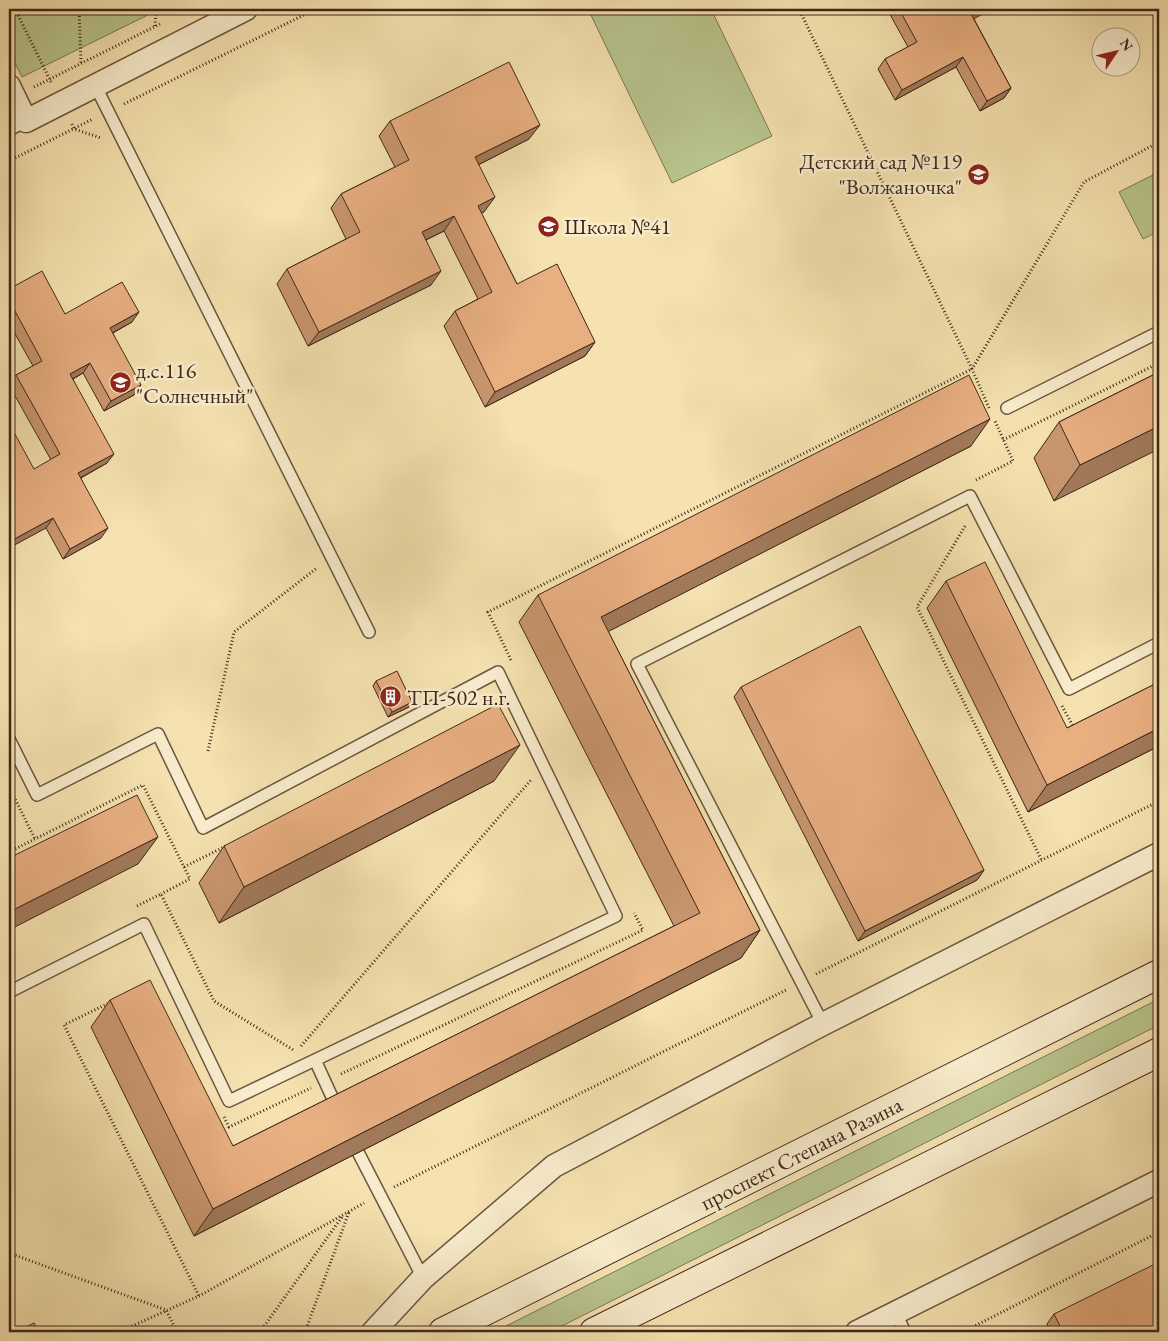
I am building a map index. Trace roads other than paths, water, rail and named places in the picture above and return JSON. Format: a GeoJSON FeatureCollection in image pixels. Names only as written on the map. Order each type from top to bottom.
{"type":"FeatureCollection","features":[{"type":"Feature","properties":{"kind":"main road","name":"проспект Степана Разина"},"geometry":{"type":"LineString","coordinates":[[443,1332],[1159,974]]}},
{"type":"Feature","properties":{"kind":"main road"},"geometry":{"type":"LineString","coordinates":[[594,1332],[1159,1052]]}},
{"type":"Feature","properties":{"kind":"street"},"geometry":{"type":"LineString","coordinates":[[11,92],[17,125],[246,9]]}},
{"type":"Feature","properties":{"kind":"street"},"geometry":{"type":"LineString","coordinates":[[373,1332],[423,1278],[554,1166],[823,1024],[1159,854]]}},
{"type":"Feature","properties":{"kind":"street"},"geometry":{"type":"LineString","coordinates":[[857,1332],[901,1323],[1159,1181]]}},
{"type":"Feature","properties":{"kind":"lane"},"geometry":{"type":"LineString","coordinates":[[95,85],[369,632]]}},
{"type":"Feature","properties":{"kind":"lane"},"geometry":{"type":"LineString","coordinates":[[1007,408],[1159,332]]}},
{"type":"Feature","properties":{"kind":"lane"},"geometry":{"type":"LineString","coordinates":[[823,1024],[637,664],[970,496],[1069,689],[1159,645]]}},
{"type":"Feature","properties":{"kind":"lane"},"geometry":{"type":"LineString","coordinates":[[9,739],[37,795],[158,734],[203,828],[498,672],[616,916],[229,1101],[144,924],[9,992]]}},
{"type":"Feature","properties":{"kind":"lane"},"geometry":{"type":"LineString","coordinates":[[315,1060],[338,1111]]}},
{"type":"Feature","properties":{"kind":"lane"},"geometry":{"type":"LineString","coordinates":[[358,1152],[378,1195],[423,1278]]}},
{"type":"Feature","properties":{"kind":"place","name":"Детский сад №119 \"Волжаночка\""},"geometry":{"type":"Point","coordinates":[978,174]}},
{"type":"Feature","properties":{"kind":"place","name":"Школа №41"},"geometry":{"type":"Point","coordinates":[548,226]}},
{"type":"Feature","properties":{"kind":"place","name":"д.с.116 \"Солнечный\""},"geometry":{"type":"Point","coordinates":[120,383]}},
{"type":"Feature","properties":{"kind":"place","name":"ТП-502 н.г."},"geometry":{"type":"Point","coordinates":[391,697]}}]}
